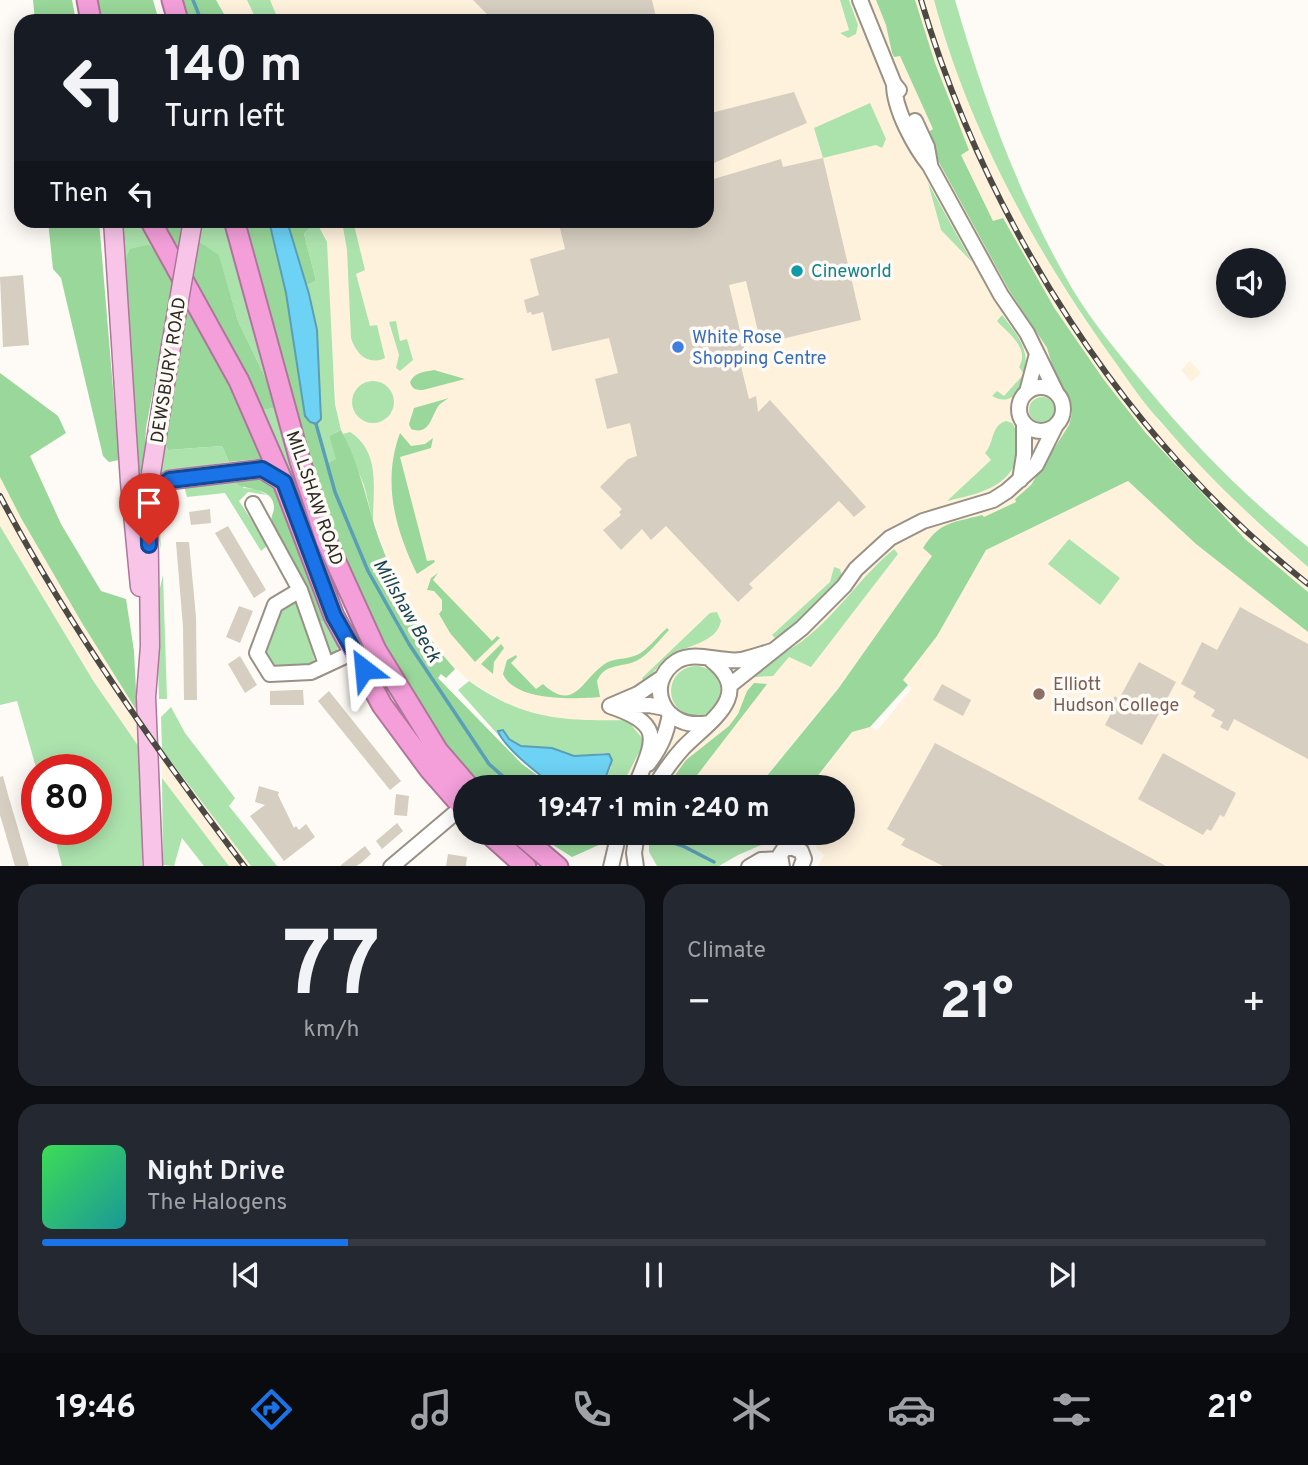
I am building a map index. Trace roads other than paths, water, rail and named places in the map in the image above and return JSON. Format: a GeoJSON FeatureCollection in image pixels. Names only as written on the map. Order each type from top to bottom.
{"type":"FeatureCollection","features":[{"type":"Feature","properties":{"kind":"highway","name":"MILLSHAW ROAD"},"geometry":{"type":"LineString","coordinates":[[154,228],[239,381],[284,482],[334,616],[382,705],[453,796]]}},
{"type":"Feature","properties":{"kind":"highway","name":"MILLSHAW ROAD"},"geometry":{"type":"LineString","coordinates":[[236,228],[326,540],[376,650],[438,751],[459,775]]}},
{"type":"Feature","properties":{"kind":"highway"},"geometry":{"type":"LineString","coordinates":[[291,502],[312,496]]}},
{"type":"Feature","properties":{"kind":"highway"},"geometry":{"type":"LineString","coordinates":[[502,845],[526,866]]}},
{"type":"Feature","properties":{"kind":"highway"},"geometry":{"type":"LineString","coordinates":[[533,845],[558,866]]}},
{"type":"Feature","properties":{"kind":"main road","name":"DEWSBURY ROAD"},"geometry":{"type":"LineString","coordinates":[[114,228],[136,561],[150,646]]}},
{"type":"Feature","properties":{"kind":"main road","name":"DEWSBURY ROAD"},"geometry":{"type":"LineString","coordinates":[[153,866],[146,697],[150,646],[148,495],[192,228]]}},
{"type":"Feature","properties":{"kind":"main road"},"geometry":{"type":"LineString","coordinates":[[148,495],[170,480],[262,469],[284,482]]}},
{"type":"Feature","properties":{"kind":"street"},"geometry":{"type":"LineString","coordinates":[[729,686],[803,628],[844,586],[856,569],[890,538],[934,517],[993,500],[1020,480],[1036,465],[1063,409],[1027,334],[1001,295],[930,166],[913,142],[894,96],[894,84],[860,0]]}},
{"type":"Feature","properties":{"kind":"street"},"geometry":{"type":"LineString","coordinates":[[1020,480],[1024,422],[1020,404],[1027,393],[1037,355]]}},
{"type":"Feature","properties":{"kind":"street"},"geometry":{"type":"LineString","coordinates":[[1027,393],[1040,387],[1057,394]]}},
{"type":"Feature","properties":{"kind":"street"},"geometry":{"type":"LineString","coordinates":[[1024,422],[1040,430],[1056,425]]}},
{"type":"Feature","properties":{"kind":"street"},"geometry":{"type":"LineString","coordinates":[[253,504],[300,590],[326,664]]}},
{"type":"Feature","properties":{"kind":"street"},"geometry":{"type":"LineString","coordinates":[[300,590],[275,605],[257,653],[270,674],[311,672],[354,652]]}},
{"type":"Feature","properties":{"kind":"street"},"geometry":{"type":"LineString","coordinates":[[711,660],[740,660],[777,650]]}},
{"type":"Feature","properties":{"kind":"street"},"geometry":{"type":"LineString","coordinates":[[610,706],[638,694],[663,677],[669,667],[679,660],[699,656],[722,668],[729,686],[725,707],[662,775]]}},
{"type":"Feature","properties":{"kind":"street"},"geometry":{"type":"LineString","coordinates":[[642,775],[666,737],[667,711],[661,697],[663,677]]}},
{"type":"Feature","properties":{"kind":"street"},"geometry":{"type":"LineString","coordinates":[[610,706],[649,705],[667,711],[686,724],[708,723]]}},
{"type":"Feature","properties":{"kind":"street"},"geometry":{"type":"LineString","coordinates":[[610,706],[641,719],[649,728],[652,737],[650,749],[640,775]]}},
{"type":"Feature","properties":{"kind":"street"},"geometry":{"type":"LineString","coordinates":[[391,866],[453,818]]}},
{"type":"Feature","properties":{"kind":"street"},"geometry":{"type":"LineString","coordinates":[[611,866],[616,845]]}},
{"type":"Feature","properties":{"kind":"street"},"geometry":{"type":"LineString","coordinates":[[635,845],[636,866]]}},
{"type":"Feature","properties":{"kind":"street"},"geometry":{"type":"LineString","coordinates":[[749,866],[761,860],[780,863],[784,849],[794,847],[803,855],[801,866]]}},
{"type":"Feature","properties":{"kind":"water"},"geometry":{"type":"Polygon","coordinates":[[[271,228],[289,228],[309,294],[317,330],[321,419],[316,424],[305,416],[286,293],[271,228]]]}},
{"type":"Feature","properties":{"kind":"water"},"geometry":{"type":"Polygon","coordinates":[[[503,730],[509,739],[521,746],[552,748],[574,756],[609,754],[612,760],[606,775],[540,775],[507,745],[498,731],[503,730]]]}},
{"type":"Feature","properties":{"kind":"waterway","name":"Millshaw Beck"},"geometry":{"type":"LineString","coordinates":[[193,0],[199,14]]}},
{"type":"Feature","properties":{"kind":"waterway","name":"Millshaw Beck"},"geometry":{"type":"LineString","coordinates":[[316,424],[335,492],[368,571],[409,644],[489,764],[501,775]]}},
{"type":"Feature","properties":{"kind":"waterway","name":"Millshaw Beck"},"geometry":{"type":"LineString","coordinates":[[680,845],[714,862]]}},
{"type":"Feature","properties":{"kind":"railway"},"geometry":{"type":"LineString","coordinates":[[921,0],[949,83],[984,165],[1024,245],[1071,322],[1123,395],[1180,463],[1242,527],[1308,584]]}},
{"type":"Feature","properties":{"kind":"railway"},"geometry":{"type":"LineString","coordinates":[[0,496],[84,640],[178,777],[244,866]]}},
{"type":"Feature","properties":{"kind":"place","name":"Cineworld"},"geometry":{"type":"Point","coordinates":[797,271]}},
{"type":"Feature","properties":{"kind":"place","name":"White Rose Shopping Centre"},"geometry":{"type":"Point","coordinates":[678,347]}},
{"type":"Feature","properties":{"kind":"place","name":"Elliott Hudson College"},"geometry":{"type":"Point","coordinates":[1039,694]}}]}
